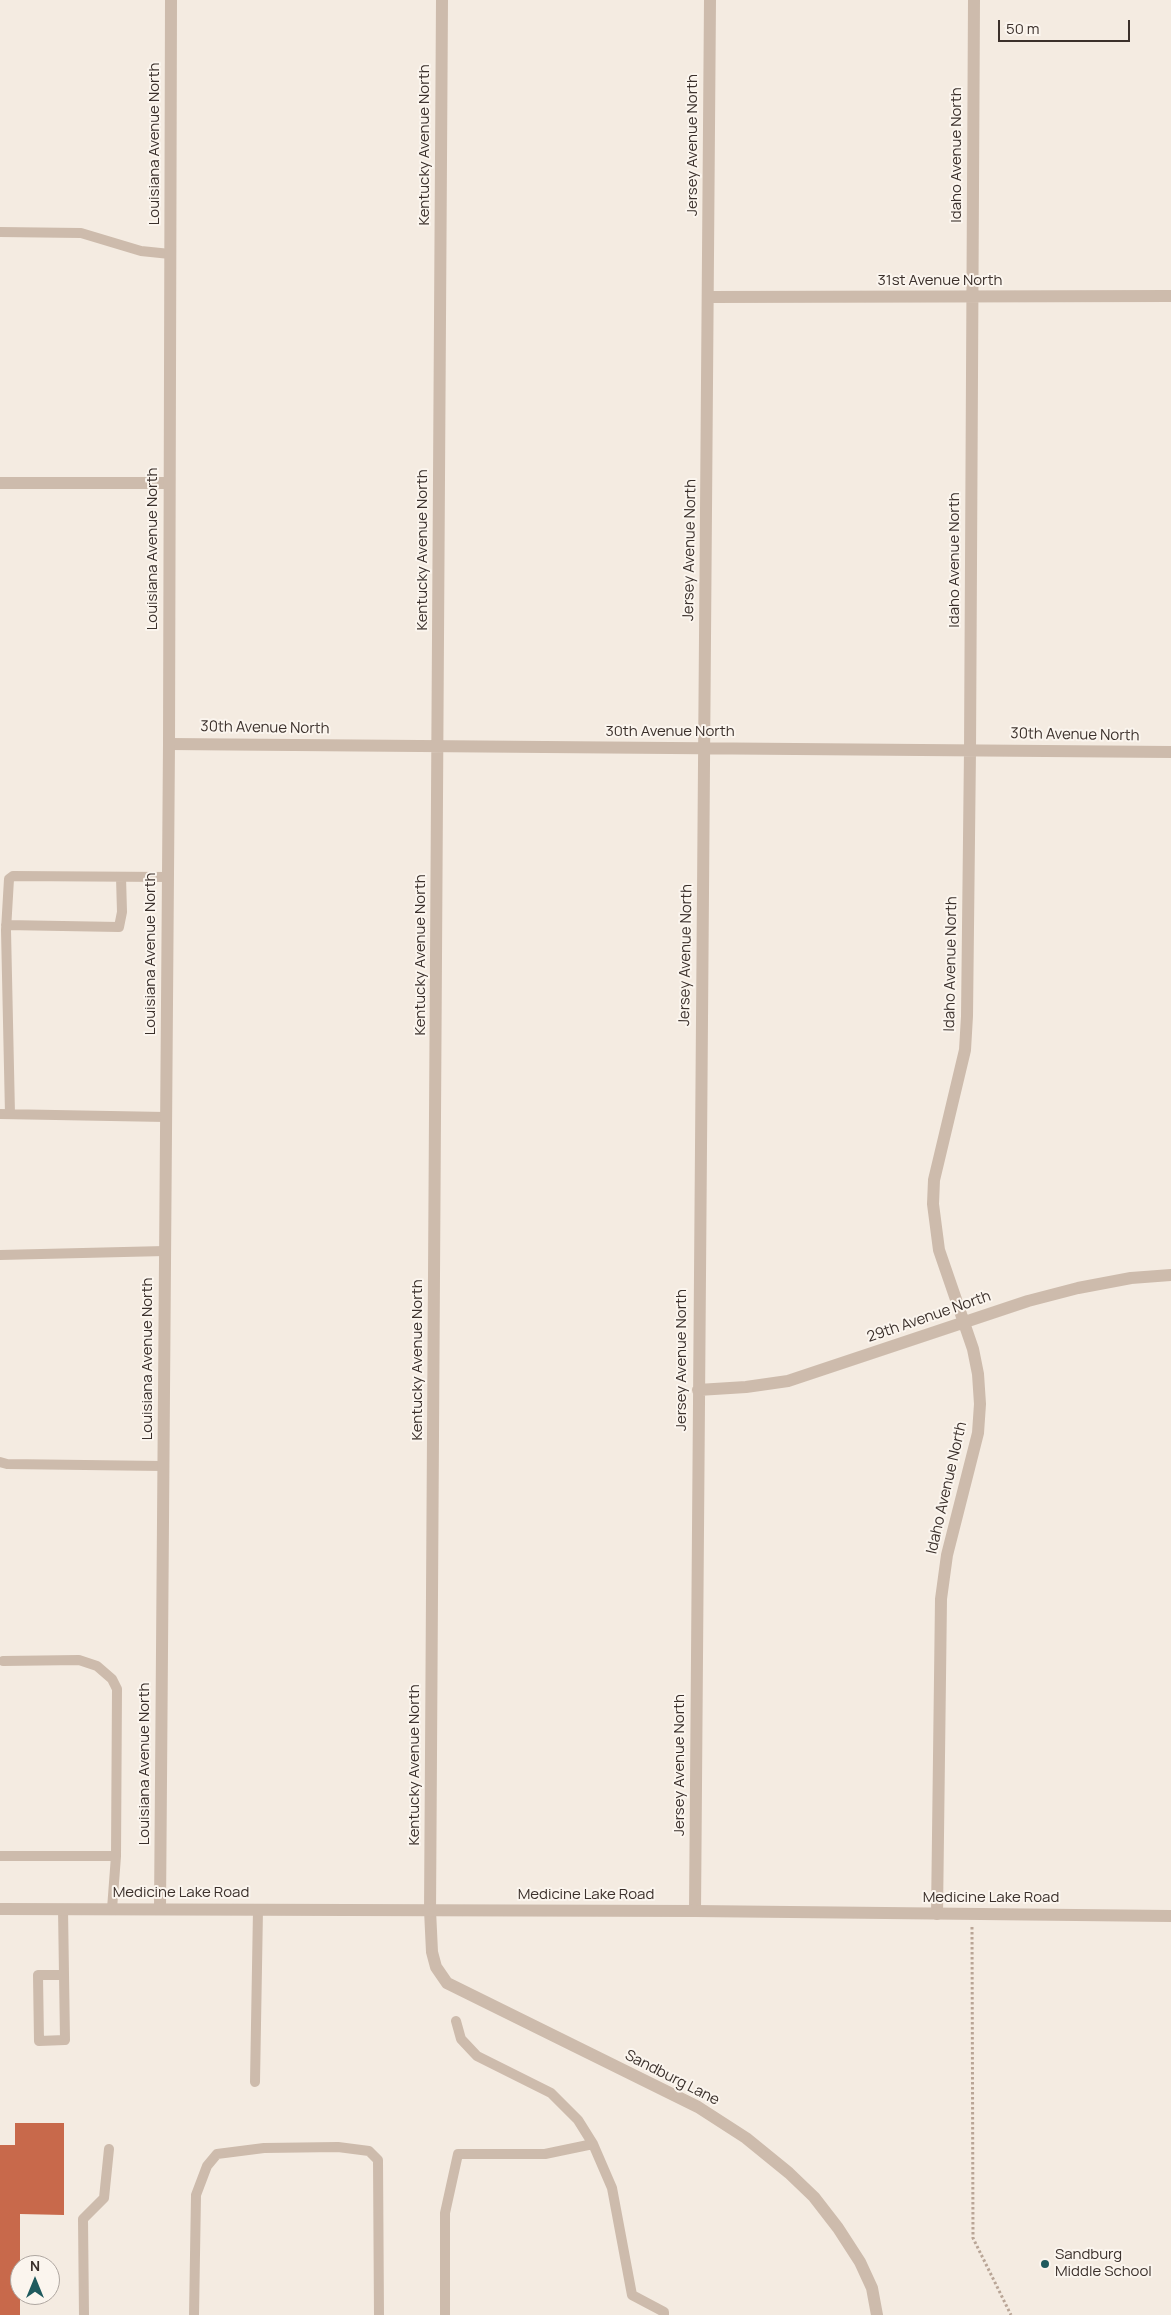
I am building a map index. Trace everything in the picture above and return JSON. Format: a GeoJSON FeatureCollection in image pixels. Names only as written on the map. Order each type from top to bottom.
{"type":"FeatureCollection","features":[{"type":"Feature","properties":{"kind":"street","name":"Louisiana Avenue North"},"geometry":{"type":"LineString","coordinates":[[160,1909],[169,744],[171,0]]}},
{"type":"Feature","properties":{"kind":"street","name":"Kentucky Avenue North"},"geometry":{"type":"LineString","coordinates":[[430,1910],[442,0]]}},
{"type":"Feature","properties":{"kind":"street","name":"Jersey Avenue North"},"geometry":{"type":"LineString","coordinates":[[695,1911],[710,0]]}},
{"type":"Feature","properties":{"kind":"street","name":"Idaho Avenue North"},"geometry":{"type":"LineString","coordinates":[[937,1914],[941,1599],[947,1555],[978,1433],[980,1404],[978,1374],[939,1250],[933,1204],[934,1180],[959,1082],[965,1050],[970,750],[974,0]]}},
{"type":"Feature","properties":{"kind":"street","name":"31st Avenue North"},"geometry":{"type":"LineString","coordinates":[[709,297],[1171,296]]}},
{"type":"Feature","properties":{"kind":"street"},"geometry":{"type":"LineString","coordinates":[[0,483],[169,483]]}},
{"type":"Feature","properties":{"kind":"street","name":"30th Avenue North"},"geometry":{"type":"LineString","coordinates":[[169,744],[1171,752]]}},
{"type":"Feature","properties":{"kind":"street","name":"29th Avenue North"},"geometry":{"type":"LineString","coordinates":[[698,1390],[746,1387],[788,1381],[963,1322],[1078,1288],[1131,1278],[1171,1275]]}},
{"type":"Feature","properties":{"kind":"street","name":"Medicine Lake Road"},"geometry":{"type":"LineString","coordinates":[[0,1909],[695,1911],[1171,1916]]}},
{"type":"Feature","properties":{"kind":"street","name":"Sandburg Lane"},"geometry":{"type":"LineString","coordinates":[[430,1910],[432,1952],[436,1967],[447,1982],[698,2107],[746,2138],[789,2173],[814,2197],[860,2262],[872,2288],[877,2315]]}},
{"type":"Feature","properties":{"kind":"lane"},"geometry":{"type":"LineString","coordinates":[[0,232],[81,233],[141,251],[170,254]]}},
{"type":"Feature","properties":{"kind":"lane"},"geometry":{"type":"LineString","coordinates":[[166,1117],[5,1114],[6,925],[9,879],[13,876],[167,877]]}},
{"type":"Feature","properties":{"kind":"lane"},"geometry":{"type":"LineString","coordinates":[[6,925],[119,927],[122,921],[121,877]]}},
{"type":"Feature","properties":{"kind":"lane"},"geometry":{"type":"LineString","coordinates":[[0,1255],[165,1252]]}},
{"type":"Feature","properties":{"kind":"lane"},"geometry":{"type":"LineString","coordinates":[[0,1462],[7,1464],[163,1466]]}},
{"type":"Feature","properties":{"kind":"lane"},"geometry":{"type":"LineString","coordinates":[[4,1661],[79,1660],[97,1666],[112,1679],[117,1689],[116,1856],[112,1909]]}},
{"type":"Feature","properties":{"kind":"lane"},"geometry":{"type":"LineString","coordinates":[[0,1856],[116,1856]]}},
{"type":"Feature","properties":{"kind":"lane"},"geometry":{"type":"LineString","coordinates":[[63,1909],[65,2040],[39,2041],[38,1976],[64,1975]]}},
{"type":"Feature","properties":{"kind":"lane"},"geometry":{"type":"LineString","coordinates":[[255,2082],[258,1910]]}},
{"type":"Feature","properties":{"kind":"lane"},"geometry":{"type":"LineString","coordinates":[[456,2021],[461,2039],[477,2056],[551,2093],[578,2120],[593,2144],[612,2188],[632,2295],[664,2312],[664,2315]]}},
{"type":"Feature","properties":{"kind":"lane"},"geometry":{"type":"LineString","coordinates":[[445,2315],[445,2213],[458,2154],[546,2154],[593,2144]]}},
{"type":"Feature","properties":{"kind":"lane"},"geometry":{"type":"LineString","coordinates":[[194,2315],[196,2195],[207,2166],[217,2154],[264,2148],[338,2147],[369,2151],[378,2160],[379,2315]]}},
{"type":"Feature","properties":{"kind":"lane"},"geometry":{"type":"LineString","coordinates":[[84,2315],[83,2219],[104,2198],[109,2149]]}},
{"type":"Feature","properties":{"kind":"path"},"geometry":{"type":"LineString","coordinates":[[971,1914],[973,2238],[1011,2315]]}},
{"type":"Feature","properties":{"kind":"building"},"geometry":{"type":"Polygon","coordinates":[[[15,2123],[64,2123],[64,2215],[20,2214],[20,2255],[10,2255],[10,2305],[20,2305],[20,2315],[0,2315],[0,2145],[15,2145],[15,2123]]]}},
{"type":"Feature","properties":{"kind":"place","name":"Sandburg Middle School"},"geometry":{"type":"Point","coordinates":[1045,2264]}}]}
